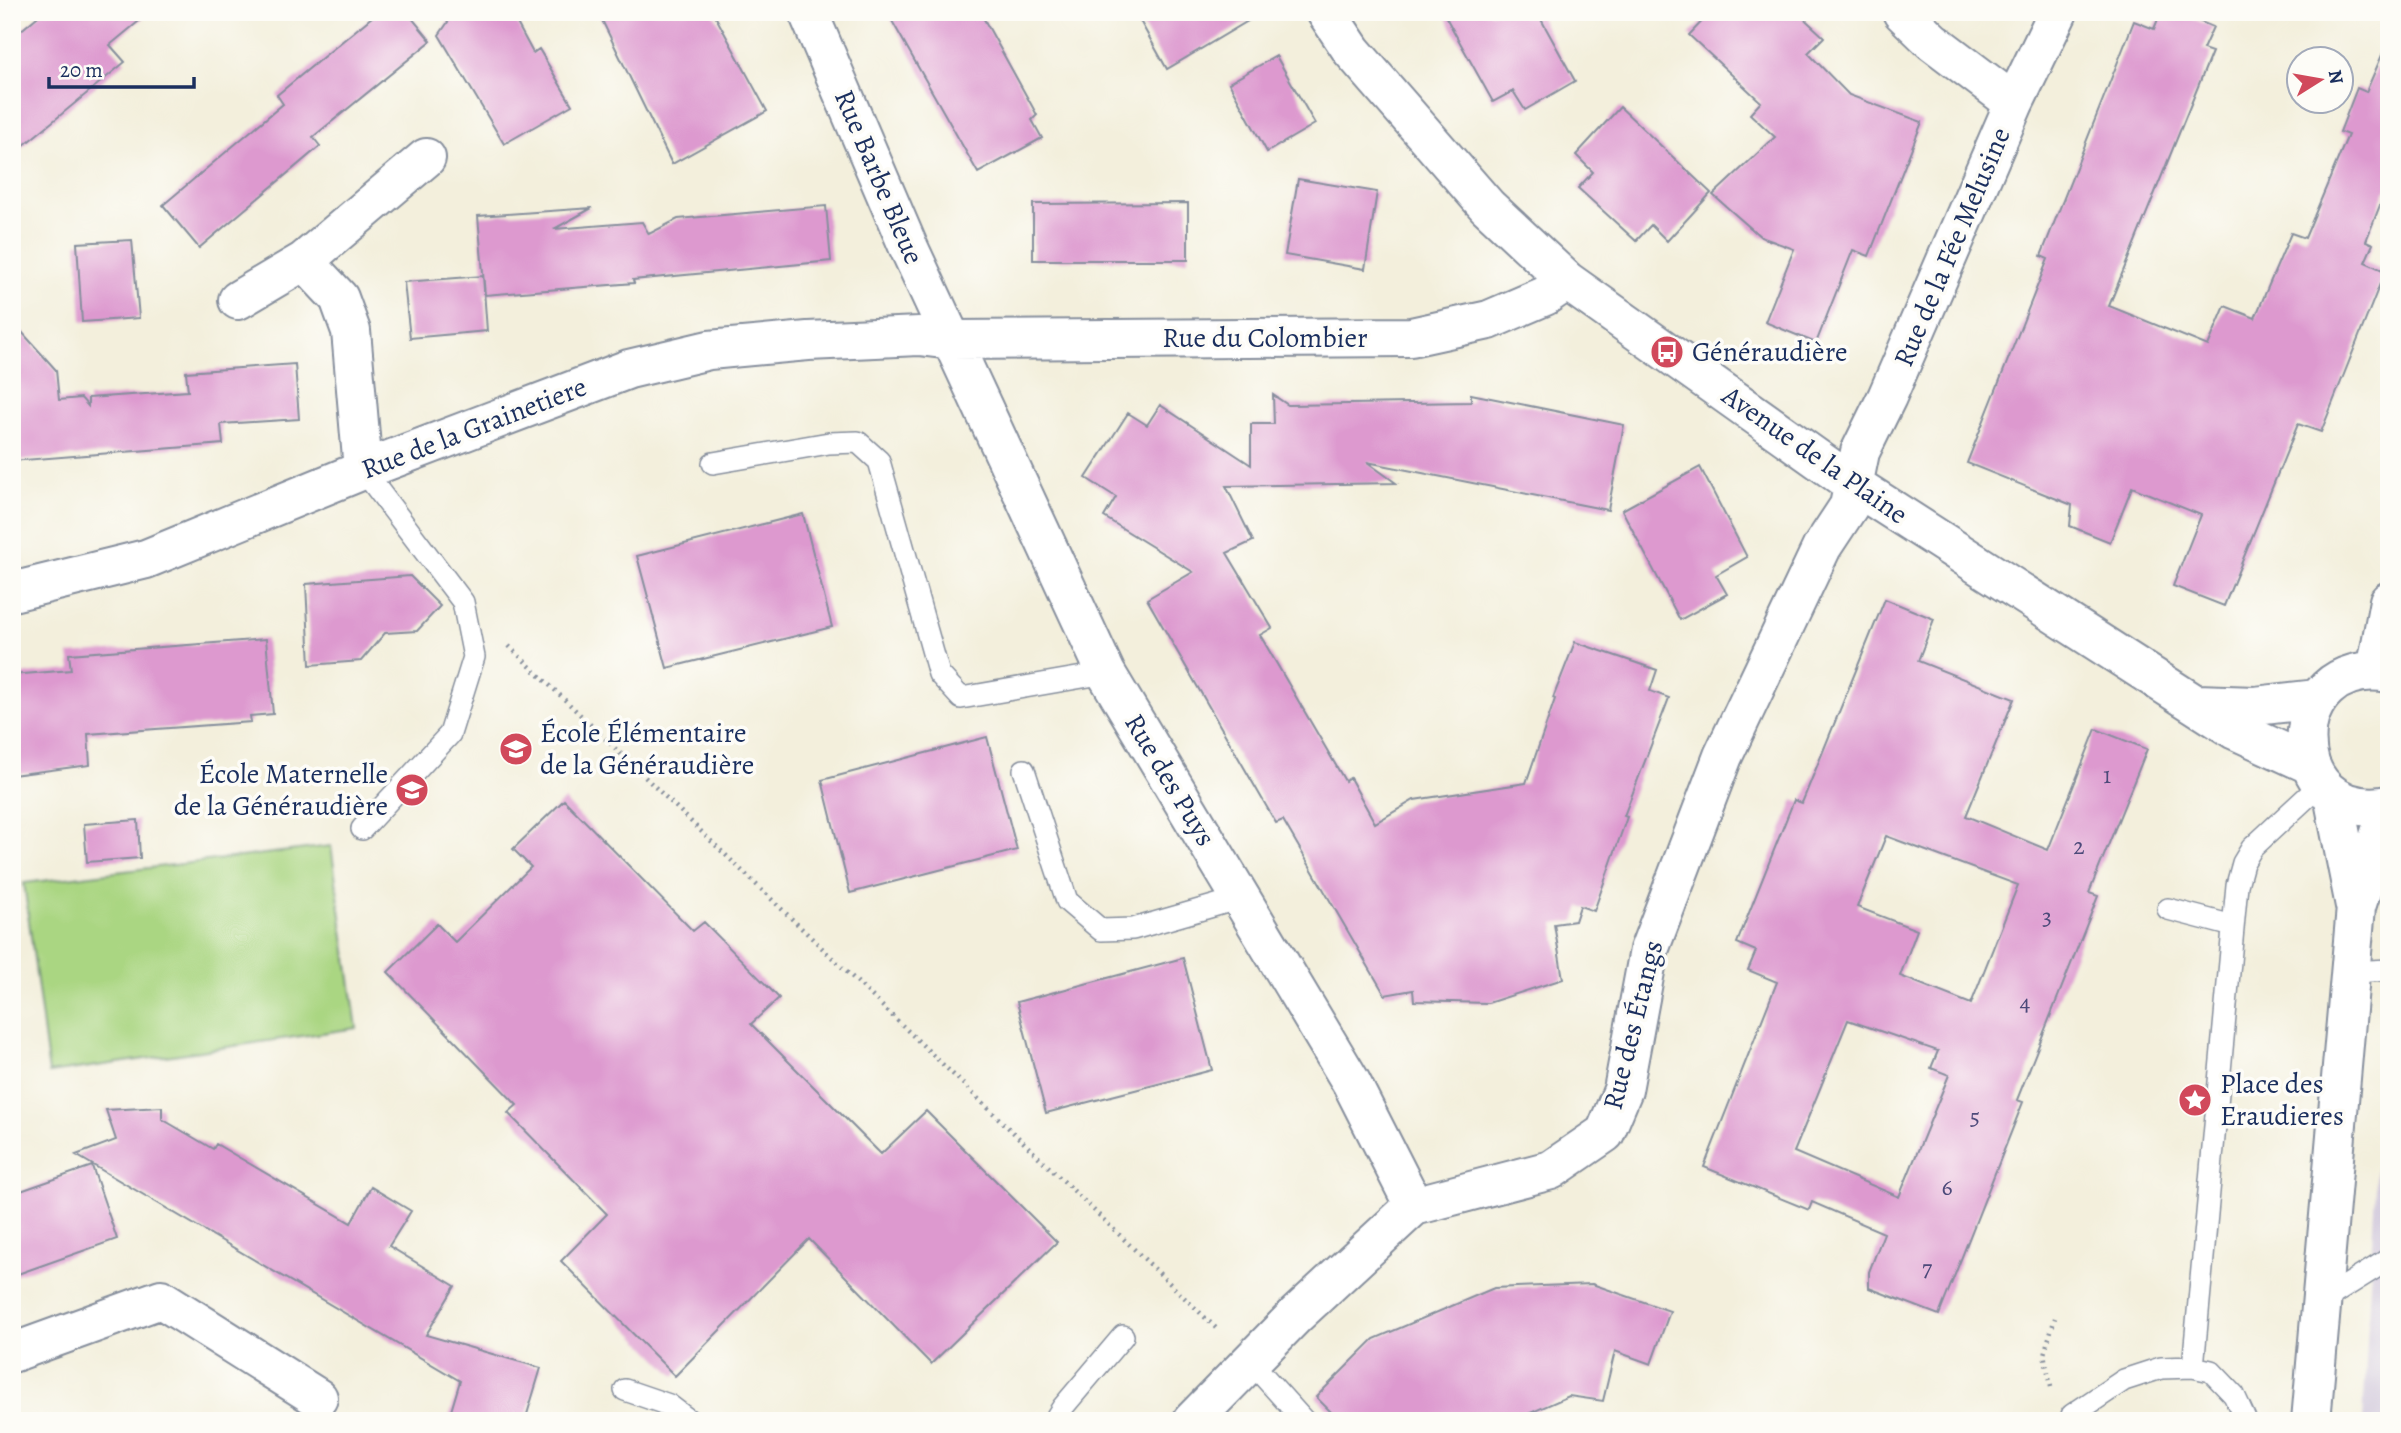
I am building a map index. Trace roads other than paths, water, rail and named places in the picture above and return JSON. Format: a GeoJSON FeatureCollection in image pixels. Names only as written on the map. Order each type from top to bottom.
{"type":"FeatureCollection","features":[{"type":"Feature","properties":{"kind":"street","name":"Rue Barbe Bleue"},"geometry":{"type":"LineString","coordinates":[[808,12],[951,340]]}},
{"type":"Feature","properties":{"kind":"street","name":"Avenue de la Plaine"},"geometry":{"type":"LineString","coordinates":[[1326,12],[1352,51],[1487,206],[1567,281],[1854,485],[2235,730],[2321,781],[2350,804],[2368,807],[2389,805]]}},
{"type":"Feature","properties":{"kind":"street"},"geometry":{"type":"LineString","coordinates":[[1902,12],[1931,41],[2014,103]]}},
{"type":"Feature","properties":{"kind":"street","name":"Rue de la Fée Melusine"},"geometry":{"type":"LineString","coordinates":[[1854,485],[1860,452],[1887,397],[2014,103],[2058,12]]}},
{"type":"Feature","properties":{"kind":"street"},"geometry":{"type":"LineString","coordinates":[[238,300],[304,261],[426,158]]}},
{"type":"Feature","properties":{"kind":"street"},"geometry":{"type":"LineString","coordinates":[[304,261],[339,298],[351,331],[363,470]]}},
{"type":"Feature","properties":{"kind":"street","name":"Rue du Colombier"},"geometry":{"type":"LineString","coordinates":[[951,340],[1411,337],[1489,320],[1545,296],[1567,281]]}},
{"type":"Feature","properties":{"kind":"street","name":"Rue de la Grainetiere"},"geometry":{"type":"LineString","coordinates":[[12,593],[146,559],[363,470],[629,369],[709,350],[807,341],[919,337],[951,340]]}},
{"type":"Feature","properties":{"kind":"street","name":"Rue des Puys"},"geometry":{"type":"LineString","coordinates":[[951,340],[1106,673],[1351,1082],[1414,1206]]}},
{"type":"Feature","properties":{"kind":"street","name":"Rue des Étangs"},"geometry":{"type":"LineString","coordinates":[[1192,1421],[1250,1361],[1414,1206],[1551,1170],[1605,1133],[1623,1090],[1649,950],[1723,757],[1822,547],[1849,506],[1854,485]]}},
{"type":"Feature","properties":{"kind":"street"},"geometry":{"type":"LineString","coordinates":[[2356,907],[2321,781],[2304,742],[2307,719],[2317,699],[2333,683],[2353,674],[2382,672],[2389,601]]}},
{"type":"Feature","properties":{"kind":"street"},"geometry":{"type":"LineString","coordinates":[[2196,704],[2255,706],[2317,699]]}},
{"type":"Feature","properties":{"kind":"street"},"geometry":{"type":"LineString","coordinates":[[2311,1421],[2356,907],[2380,833],[2389,821]]}},
{"type":"Feature","properties":{"kind":"street"},"geometry":{"type":"LineString","coordinates":[[12,1353],[161,1299],[318,1398]]}},
{"type":"Feature","properties":{"kind":"lane"},"geometry":{"type":"LineString","coordinates":[[713,463],[829,443],[858,442],[878,461],[939,674],[961,698],[1106,673]]}},
{"type":"Feature","properties":{"kind":"lane"},"geometry":{"type":"LineString","coordinates":[[362,829],[450,734],[474,657],[463,602],[363,470]]}},
{"type":"Feature","properties":{"kind":"lane"},"geometry":{"type":"LineString","coordinates":[[1024,770],[1067,901],[1101,930],[1133,929],[1241,898]]}},
{"type":"Feature","properties":{"kind":"lane"},"geometry":{"type":"LineString","coordinates":[[2193,1367],[2236,885],[2243,863],[2252,848],[2321,781]]}},
{"type":"Feature","properties":{"kind":"lane"},"geometry":{"type":"LineString","coordinates":[[2168,909],[2233,926]]}},
{"type":"Feature","properties":{"kind":"lane"},"geometry":{"type":"LineString","coordinates":[[2350,972],[2389,970]]}},
{"type":"Feature","properties":{"kind":"lane"},"geometry":{"type":"LineString","coordinates":[[2322,1301],[2389,1259]]}},
{"type":"Feature","properties":{"kind":"lane"},"geometry":{"type":"LineString","coordinates":[[1054,1421],[1123,1336]]}},
{"type":"Feature","properties":{"kind":"lane"},"geometry":{"type":"LineString","coordinates":[[1250,1361],[1304,1421]]}},
{"type":"Feature","properties":{"kind":"lane"},"geometry":{"type":"LineString","coordinates":[[2072,1415],[2124,1380],[2161,1368],[2193,1367],[2211,1371],[2234,1395],[2246,1421]]}},
{"type":"Feature","properties":{"kind":"lane"},"geometry":{"type":"LineString","coordinates":[[625,1390],[669,1405],[690,1421]]}},
{"type":"Feature","properties":{"kind":"place","name":"Généraudière"},"geometry":{"type":"Point","coordinates":[1667,352]}},
{"type":"Feature","properties":{"kind":"place","name":"École Élémentaire de la Généraudière"},"geometry":{"type":"Point","coordinates":[516,749]}},
{"type":"Feature","properties":{"kind":"place","name":"École Maternelle de la Généraudière"},"geometry":{"type":"Point","coordinates":[412,790]}},
{"type":"Feature","properties":{"kind":"place","name":"Place des Eraudieres"},"geometry":{"type":"Point","coordinates":[2195,1100]}}]}
